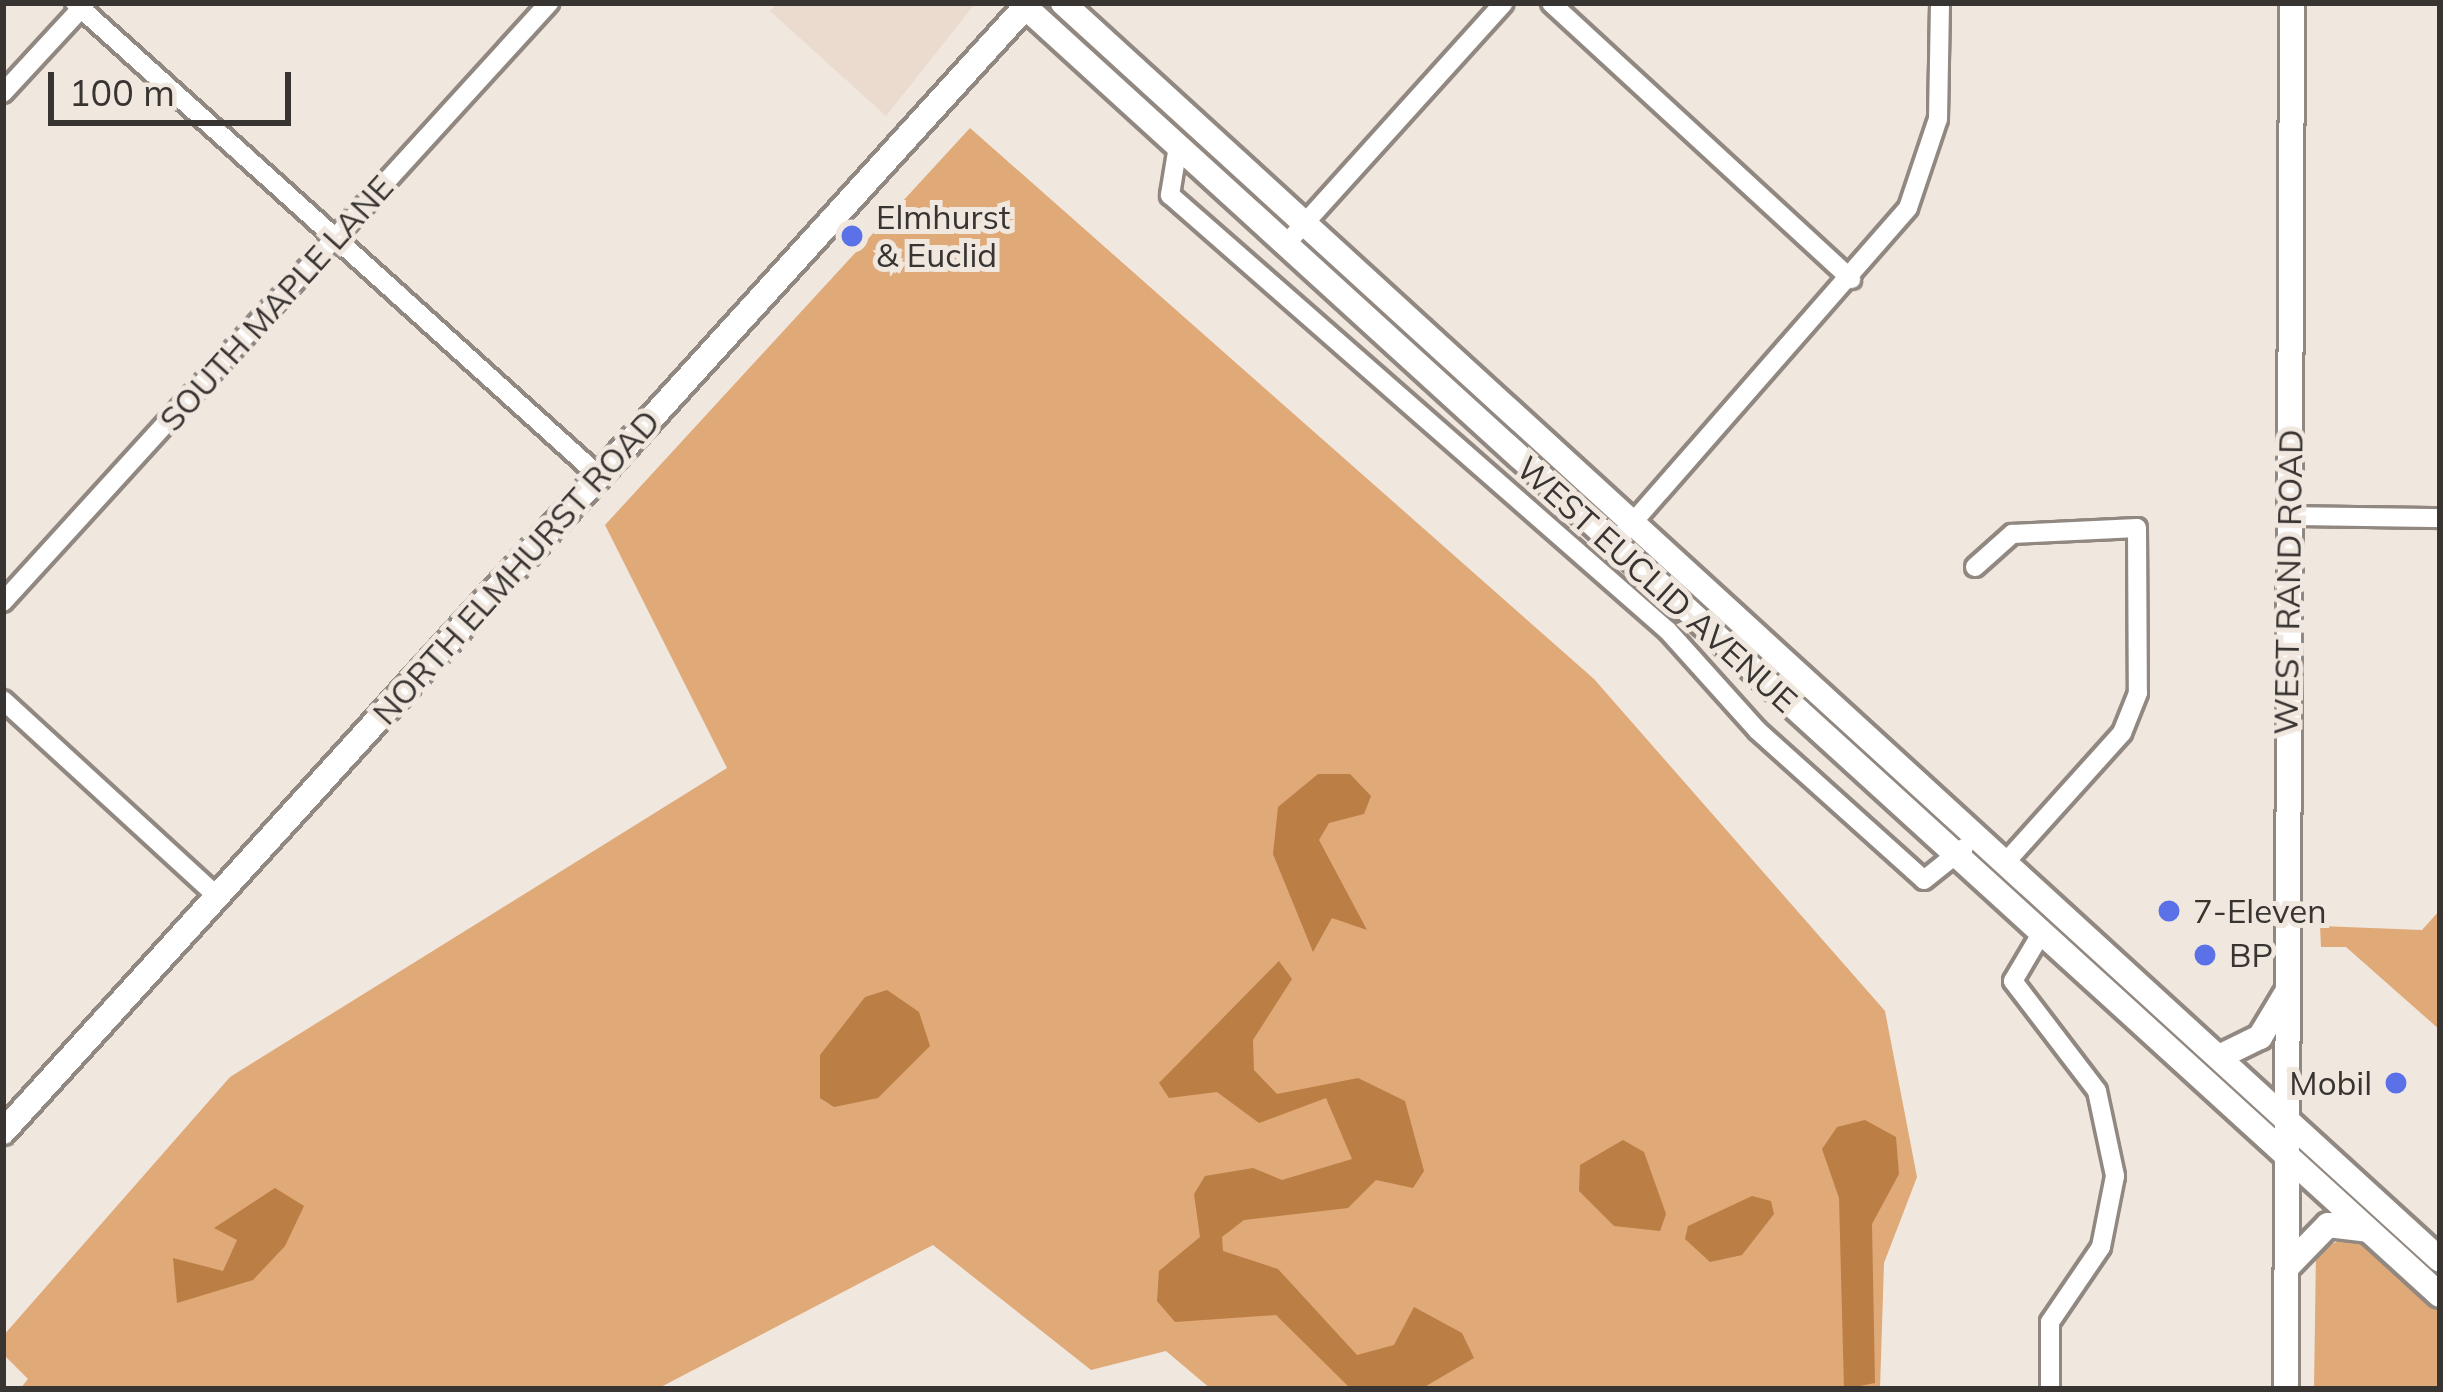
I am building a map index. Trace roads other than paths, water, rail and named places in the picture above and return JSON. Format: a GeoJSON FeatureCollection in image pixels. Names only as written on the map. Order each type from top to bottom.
{"type":"FeatureCollection","features":[{"type":"Feature","properties":{"kind":"main road","name":"WEST EUCLID AVENUE"},"geometry":{"type":"LineString","coordinates":[[1063,3],[1635,520],[2440,1260]]}},
{"type":"Feature","properties":{"kind":"main road","name":"WEST RAND ROAD"},"geometry":{"type":"LineString","coordinates":[[2286,1389],[2292,3]]}},
{"type":"Feature","properties":{"kind":"main road","name":"WEST EUCLID AVENUE"},"geometry":{"type":"LineString","coordinates":[[1025,4],[2440,1295]]}},
{"type":"Feature","properties":{"kind":"main road","name":"NORTH ELMHURST ROAD"},"geometry":{"type":"LineString","coordinates":[[3,1132],[1025,4]]}},
{"type":"Feature","properties":{"kind":"main road"},"geometry":{"type":"LineString","coordinates":[[2218,1057],[2260,1037],[2288,990]]}},
{"type":"Feature","properties":{"kind":"main road"},"geometry":{"type":"LineString","coordinates":[[2288,1268],[2315,1231],[2366,1230]]}},
{"type":"Feature","properties":{"kind":"street","name":"SOUTH MAPLE LANE"},"geometry":{"type":"LineString","coordinates":[[3,602],[549,3]]}},
{"type":"Feature","properties":{"kind":"street"},"geometry":{"type":"LineString","coordinates":[[1285,245],[1504,3]]}},
{"type":"Feature","properties":{"kind":"street"},"geometry":{"type":"LineString","coordinates":[[1551,3],[1851,279]]}},
{"type":"Feature","properties":{"kind":"street"},"geometry":{"type":"LineString","coordinates":[[1614,544],[1899,221],[1930,156],[1940,3]]}},
{"type":"Feature","properties":{"kind":"street"},"geometry":{"type":"LineString","coordinates":[[3,93],[80,5],[599,476]]}},
{"type":"Feature","properties":{"kind":"street"},"geometry":{"type":"LineString","coordinates":[[1178,146],[1170,195],[1668,632],[1757,730],[1924,880],[1976,835]]}},
{"type":"Feature","properties":{"kind":"street"},"geometry":{"type":"LineString","coordinates":[[2290,516],[2440,518]]}},
{"type":"Feature","properties":{"kind":"street"},"geometry":{"type":"LineString","coordinates":[[1975,567],[2012,533],[2137,528],[2130,713],[2006,862]]}},
{"type":"Feature","properties":{"kind":"street"},"geometry":{"type":"LineString","coordinates":[[3,700],[218,897]]}},
{"type":"Feature","properties":{"kind":"street"},"geometry":{"type":"LineString","coordinates":[[2042,932],[2013,981],[2097,1091],[2115,1175],[2101,1247],[2050,1322],[2050,1389]]}},
{"type":"Feature","properties":{"kind":"place","name":"Elmhurst & Euclid"},"geometry":{"type":"Point","coordinates":[852,236]}},
{"type":"Feature","properties":{"kind":"place","name":"7-Eleven"},"geometry":{"type":"Point","coordinates":[2169,911]}},
{"type":"Feature","properties":{"kind":"place","name":"BP"},"geometry":{"type":"Point","coordinates":[2205,955]}},
{"type":"Feature","properties":{"kind":"place","name":"Mobil"},"geometry":{"type":"Point","coordinates":[2396,1083]}}]}
